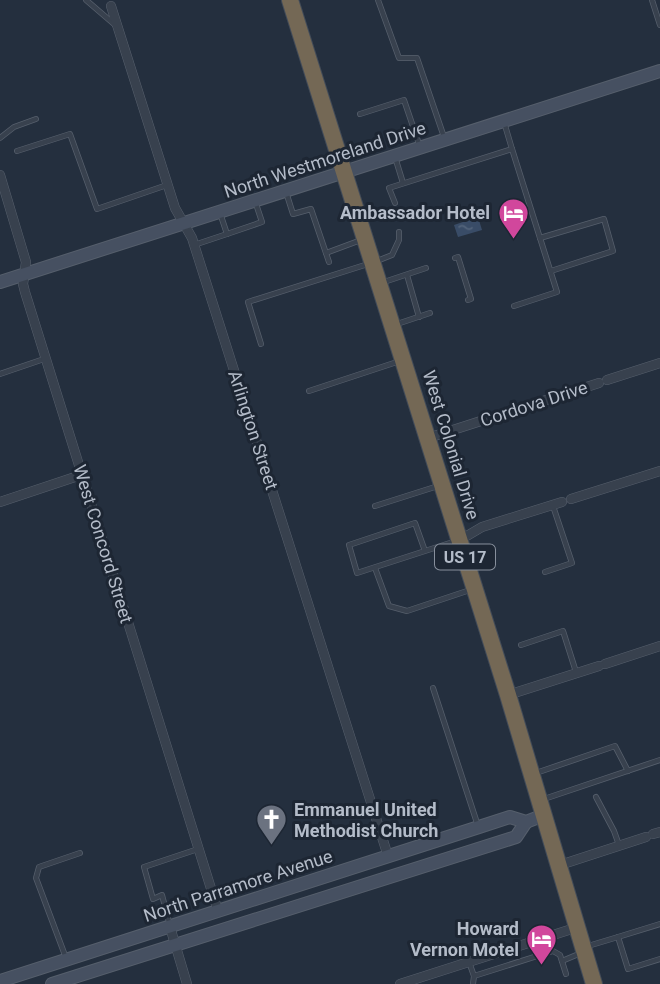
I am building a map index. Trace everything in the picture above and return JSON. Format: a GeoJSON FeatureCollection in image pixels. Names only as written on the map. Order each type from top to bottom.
{"type":"FeatureCollection","features":[{"type":"Feature","properties":{"kind":"highway","name":"West Colonial Drive"},"geometry":{"type":"LineString","coordinates":[[290,0],[508,695],[560,865],[592,983]]}},
{"type":"Feature","properties":{"kind":"street","name":"Arlington Street"},"geometry":{"type":"LineString","coordinates":[[111,6],[175,208],[194,245],[388,856]]}},
{"type":"Feature","properties":{"kind":"street","name":"North Westmoreland Drive"},"geometry":{"type":"LineString","coordinates":[[0,282],[660,71]]}},
{"type":"Feature","properties":{"kind":"street","name":"West Concord Street"},"geometry":{"type":"LineString","coordinates":[[0,175],[4,205],[26,262],[25,292],[218,911]]}},
{"type":"Feature","properties":{"kind":"street","name":"Cordova Drive"},"geometry":{"type":"LineString","coordinates":[[428,438],[660,363]]}},
{"type":"Feature","properties":{"kind":"street"},"geometry":{"type":"LineString","coordinates":[[460,540],[482,527],[660,471]]}},
{"type":"Feature","properties":{"kind":"street"},"geometry":{"type":"LineString","coordinates":[[0,502],[82,475]]}},
{"type":"Feature","properties":{"kind":"street"},"geometry":{"type":"LineString","coordinates":[[508,695],[660,646]]}},
{"type":"Feature","properties":{"kind":"street","name":"North Parramore Avenue"},"geometry":{"type":"LineString","coordinates":[[52,984],[516,837],[526,822],[542,808]]}},
{"type":"Feature","properties":{"kind":"street","name":"North Parramore Avenue"},"geometry":{"type":"LineString","coordinates":[[0,981],[510,817],[526,822]]}},
{"type":"Feature","properties":{"kind":"street"},"geometry":{"type":"LineString","coordinates":[[560,865],[653,834]]}},
{"type":"Feature","properties":{"kind":"street"},"geometry":{"type":"LineString","coordinates":[[170,927],[187,984]]}},
{"type":"Feature","properties":{"kind":"street"},"geometry":{"type":"LineString","coordinates":[[400,984],[578,927]]}},
{"type":"Feature","properties":{"kind":"lane"},"geometry":{"type":"LineString","coordinates":[[86,0],[117,27]]}},
{"type":"Feature","properties":{"kind":"lane"},"geometry":{"type":"LineString","coordinates":[[378,0],[399,58],[417,58],[445,140]]}},
{"type":"Feature","properties":{"kind":"lane"},"geometry":{"type":"LineString","coordinates":[[652,0],[660,25]]}},
{"type":"Feature","properties":{"kind":"lane"},"geometry":{"type":"LineString","coordinates":[[360,114],[404,100],[421,148]]}},
{"type":"Feature","properties":{"kind":"lane"},"geometry":{"type":"LineString","coordinates":[[0,138],[14,127],[36,119]]}},
{"type":"Feature","properties":{"kind":"lane"},"geometry":{"type":"LineString","coordinates":[[504,121],[557,292],[513,306]]}},
{"type":"Feature","properties":{"kind":"lane"},"geometry":{"type":"LineString","coordinates":[[17,151],[70,134],[97,209],[167,184]]}},
{"type":"Feature","properties":{"kind":"lane"},"geometry":{"type":"LineString","coordinates":[[395,203],[389,188],[512,149]]}},
{"type":"Feature","properties":{"kind":"lane"},"geometry":{"type":"LineString","coordinates":[[395,156],[403,183]]}},
{"type":"Feature","properties":{"kind":"lane"},"geometry":{"type":"LineString","coordinates":[[285,191],[293,214],[311,209],[329,262]]}},
{"type":"Feature","properties":{"kind":"lane"},"geometry":{"type":"LineString","coordinates":[[194,245],[262,222],[255,201]]}},
{"type":"Feature","properties":{"kind":"lane"},"geometry":{"type":"LineString","coordinates":[[220,212],[226,234]]}},
{"type":"Feature","properties":{"kind":"lane"},"geometry":{"type":"LineString","coordinates":[[540,238],[604,219],[613,251],[551,271]]}},
{"type":"Feature","properties":{"kind":"lane"},"geometry":{"type":"LineString","coordinates":[[261,344],[248,302],[392,256],[399,240],[399,232]]}},
{"type":"Feature","properties":{"kind":"lane"},"geometry":{"type":"LineString","coordinates":[[326,253],[366,238]]}},
{"type":"Feature","properties":{"kind":"lane"},"geometry":{"type":"LineString","coordinates":[[455,258],[458,257],[471,299],[468,300]]}},
{"type":"Feature","properties":{"kind":"lane"},"geometry":{"type":"LineString","coordinates":[[380,284],[426,268]]}},
{"type":"Feature","properties":{"kind":"lane"},"geometry":{"type":"LineString","coordinates":[[407,275],[419,317]]}},
{"type":"Feature","properties":{"kind":"lane"},"geometry":{"type":"LineString","coordinates":[[394,325],[430,313]]}},
{"type":"Feature","properties":{"kind":"lane"},"geometry":{"type":"LineString","coordinates":[[0,374],[45,359]]}},
{"type":"Feature","properties":{"kind":"lane"},"geometry":{"type":"LineString","coordinates":[[309,391],[404,360]]}},
{"type":"Feature","properties":{"kind":"lane"},"geometry":{"type":"LineString","coordinates":[[375,506],[443,485]]}},
{"type":"Feature","properties":{"kind":"lane"},"geometry":{"type":"LineString","coordinates":[[545,572],[572,563],[562,502]]}},
{"type":"Feature","properties":{"kind":"lane"},"geometry":{"type":"LineString","coordinates":[[425,551],[415,523],[349,545],[358,573],[460,540]]}},
{"type":"Feature","properties":{"kind":"lane"},"geometry":{"type":"LineString","coordinates":[[375,568],[389,606],[407,611],[475,589]]}},
{"type":"Feature","properties":{"kind":"lane"},"geometry":{"type":"LineString","coordinates":[[521,645],[564,632],[576,673]]}},
{"type":"Feature","properties":{"kind":"lane"},"geometry":{"type":"LineString","coordinates":[[433,688],[478,827]]}},
{"type":"Feature","properties":{"kind":"lane"},"geometry":{"type":"LineString","coordinates":[[532,775],[615,746],[628,771]]}},
{"type":"Feature","properties":{"kind":"lane"},"geometry":{"type":"LineString","coordinates":[[542,808],[660,760]]}},
{"type":"Feature","properties":{"kind":"lane"},"geometry":{"type":"LineString","coordinates":[[596,797],[619,846]]}},
{"type":"Feature","properties":{"kind":"lane"},"geometry":{"type":"LineString","coordinates":[[170,927],[162,895],[153,899],[144,867],[199,849]]}},
{"type":"Feature","properties":{"kind":"lane"},"geometry":{"type":"LineString","coordinates":[[66,959],[36,878],[39,867],[80,853]]}},
{"type":"Feature","properties":{"kind":"lane"},"geometry":{"type":"LineString","coordinates":[[562,961],[618,937],[660,924]]}},
{"type":"Feature","properties":{"kind":"lane"},"geometry":{"type":"LineString","coordinates":[[548,937],[553,951],[560,955],[566,974]]}},
{"type":"Feature","properties":{"kind":"lane"},"geometry":{"type":"LineString","coordinates":[[618,937],[628,969],[660,959]]}},
{"type":"Feature","properties":{"kind":"lane"},"geometry":{"type":"LineString","coordinates":[[474,976],[553,951]]}},
{"type":"Feature","properties":{"kind":"lane"},"geometry":{"type":"LineString","coordinates":[[469,962],[474,976],[473,984]]}},
{"type":"Feature","properties":{"kind":"water"},"geometry":{"type":"Polygon","coordinates":[[[478,217],[482,230],[458,237],[454,225],[478,217]]]}},
{"type":"Feature","properties":{"kind":"place","name":"Ambassador Hotel"},"geometry":{"type":"Point","coordinates":[513,240]}},
{"type":"Feature","properties":{"kind":"place","name":"Emmanuel United Methodist Church"},"geometry":{"type":"Point","coordinates":[271,847]}},
{"type":"Feature","properties":{"kind":"place","name":"Howard Vernon Motel"},"geometry":{"type":"Point","coordinates":[542,966]}}]}
